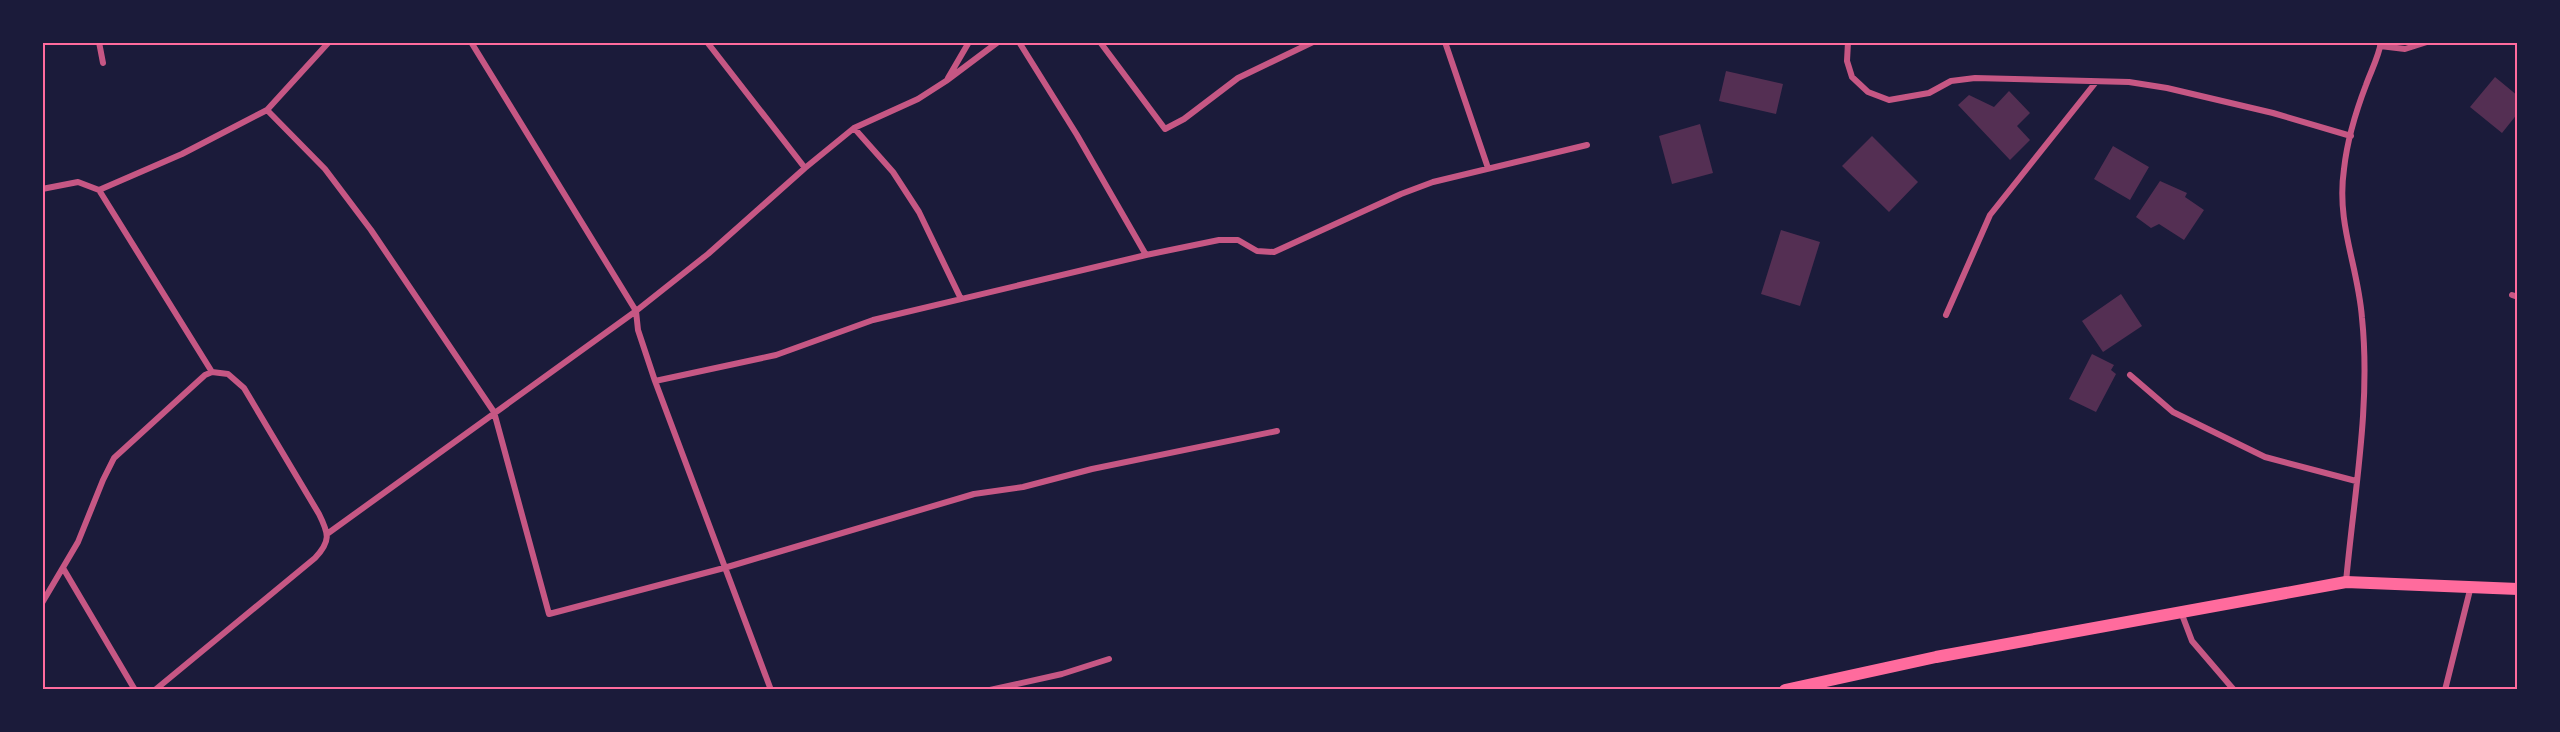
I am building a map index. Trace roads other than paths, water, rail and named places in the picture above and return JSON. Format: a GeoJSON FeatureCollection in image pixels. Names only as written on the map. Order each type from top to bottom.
{"type":"FeatureCollection","features":[{"type":"Feature","properties":{"kind":"main road"},"geometry":{"type":"LineString","coordinates":[[1785,690],[1936,657],[2346,582],[2518,589]]}},
{"type":"Feature","properties":{"kind":"street"},"geometry":{"type":"LineString","coordinates":[[99,42],[103,63]]}},
{"type":"Feature","properties":{"kind":"street"},"geometry":{"type":"LineString","coordinates":[[99,190],[182,154],[267,110],[329,42]]}},
{"type":"Feature","properties":{"kind":"street"},"geometry":{"type":"LineString","coordinates":[[471,42],[636,311],[638,330],[655,381],[771,690]]}},
{"type":"Feature","properties":{"kind":"street"},"geometry":{"type":"LineString","coordinates":[[707,42],[805,168]]}},
{"type":"Feature","properties":{"kind":"street"},"geometry":{"type":"LineString","coordinates":[[946,81],[969,42]]}},
{"type":"Feature","properties":{"kind":"street"},"geometry":{"type":"LineString","coordinates":[[327,534],[636,311],[708,254],[854,128],[918,99],[998,42]]}},
{"type":"Feature","properties":{"kind":"street"},"geometry":{"type":"LineString","coordinates":[[1018,42],[1077,135],[1146,255]]}},
{"type":"Feature","properties":{"kind":"street"},"geometry":{"type":"LineString","coordinates":[[1100,42],[1166,129],[1184,119],[1238,78],[1313,42]]}},
{"type":"Feature","properties":{"kind":"street"},"geometry":{"type":"LineString","coordinates":[[1445,42],[1488,168]]}},
{"type":"Feature","properties":{"kind":"street"},"geometry":{"type":"LineString","coordinates":[[1848,42],[1847,61],[1852,77],[1868,92],[1889,100],[1929,93],[1951,81],[1975,78],[2129,82],[2167,88],[2273,113],[2351,136]]}},
{"type":"Feature","properties":{"kind":"street"},"geometry":{"type":"LineString","coordinates":[[2346,582],[2365,396],[2363,318],[2344,229],[2342,199],[2344,168],[2364,88],[2381,44],[2405,49],[2427,42]]}},
{"type":"Feature","properties":{"kind":"street"},"geometry":{"type":"LineString","coordinates":[[1946,315],[1990,215],[2096,82]]}},
{"type":"Feature","properties":{"kind":"street"},"geometry":{"type":"LineString","coordinates":[[267,110],[325,169],[371,230],[494,412],[549,614],[724,568],[974,494],[1023,487],[1092,469],[1277,431]]}},
{"type":"Feature","properties":{"kind":"street"},"geometry":{"type":"LineString","coordinates":[[854,128],[893,172],[919,212],[961,299]]}},
{"type":"Feature","properties":{"kind":"street"},"geometry":{"type":"LineString","coordinates":[[655,381],[776,355],[873,320],[1146,255],[1220,240],[1238,240],[1257,251],[1274,252],[1401,194],[1433,182],[1587,145]]}},
{"type":"Feature","properties":{"kind":"street"},"geometry":{"type":"LineString","coordinates":[[42,189],[78,182],[99,190],[212,372]]}},
{"type":"Feature","properties":{"kind":"street"},"geometry":{"type":"LineString","coordinates":[[42,603],[78,542],[114,458],[205,375],[212,372],[228,374],[244,388],[319,513],[327,534],[325,547],[315,558],[155,690]]}},
{"type":"Feature","properties":{"kind":"street"},"geometry":{"type":"LineString","coordinates":[[2130,375],[2173,412],[2265,457],[2356,481]]}},
{"type":"Feature","properties":{"kind":"street"},"geometry":{"type":"LineString","coordinates":[[63,568],[135,690]]}},
{"type":"Feature","properties":{"kind":"street"},"geometry":{"type":"LineString","coordinates":[[2445,690],[2471,586]]}},
{"type":"Feature","properties":{"kind":"street"},"geometry":{"type":"LineString","coordinates":[[2181,611],[2192,641],[2234,690]]}},
{"type":"Feature","properties":{"kind":"street"},"geometry":{"type":"LineString","coordinates":[[990,690],[1014,687],[1109,659]]}}]}
